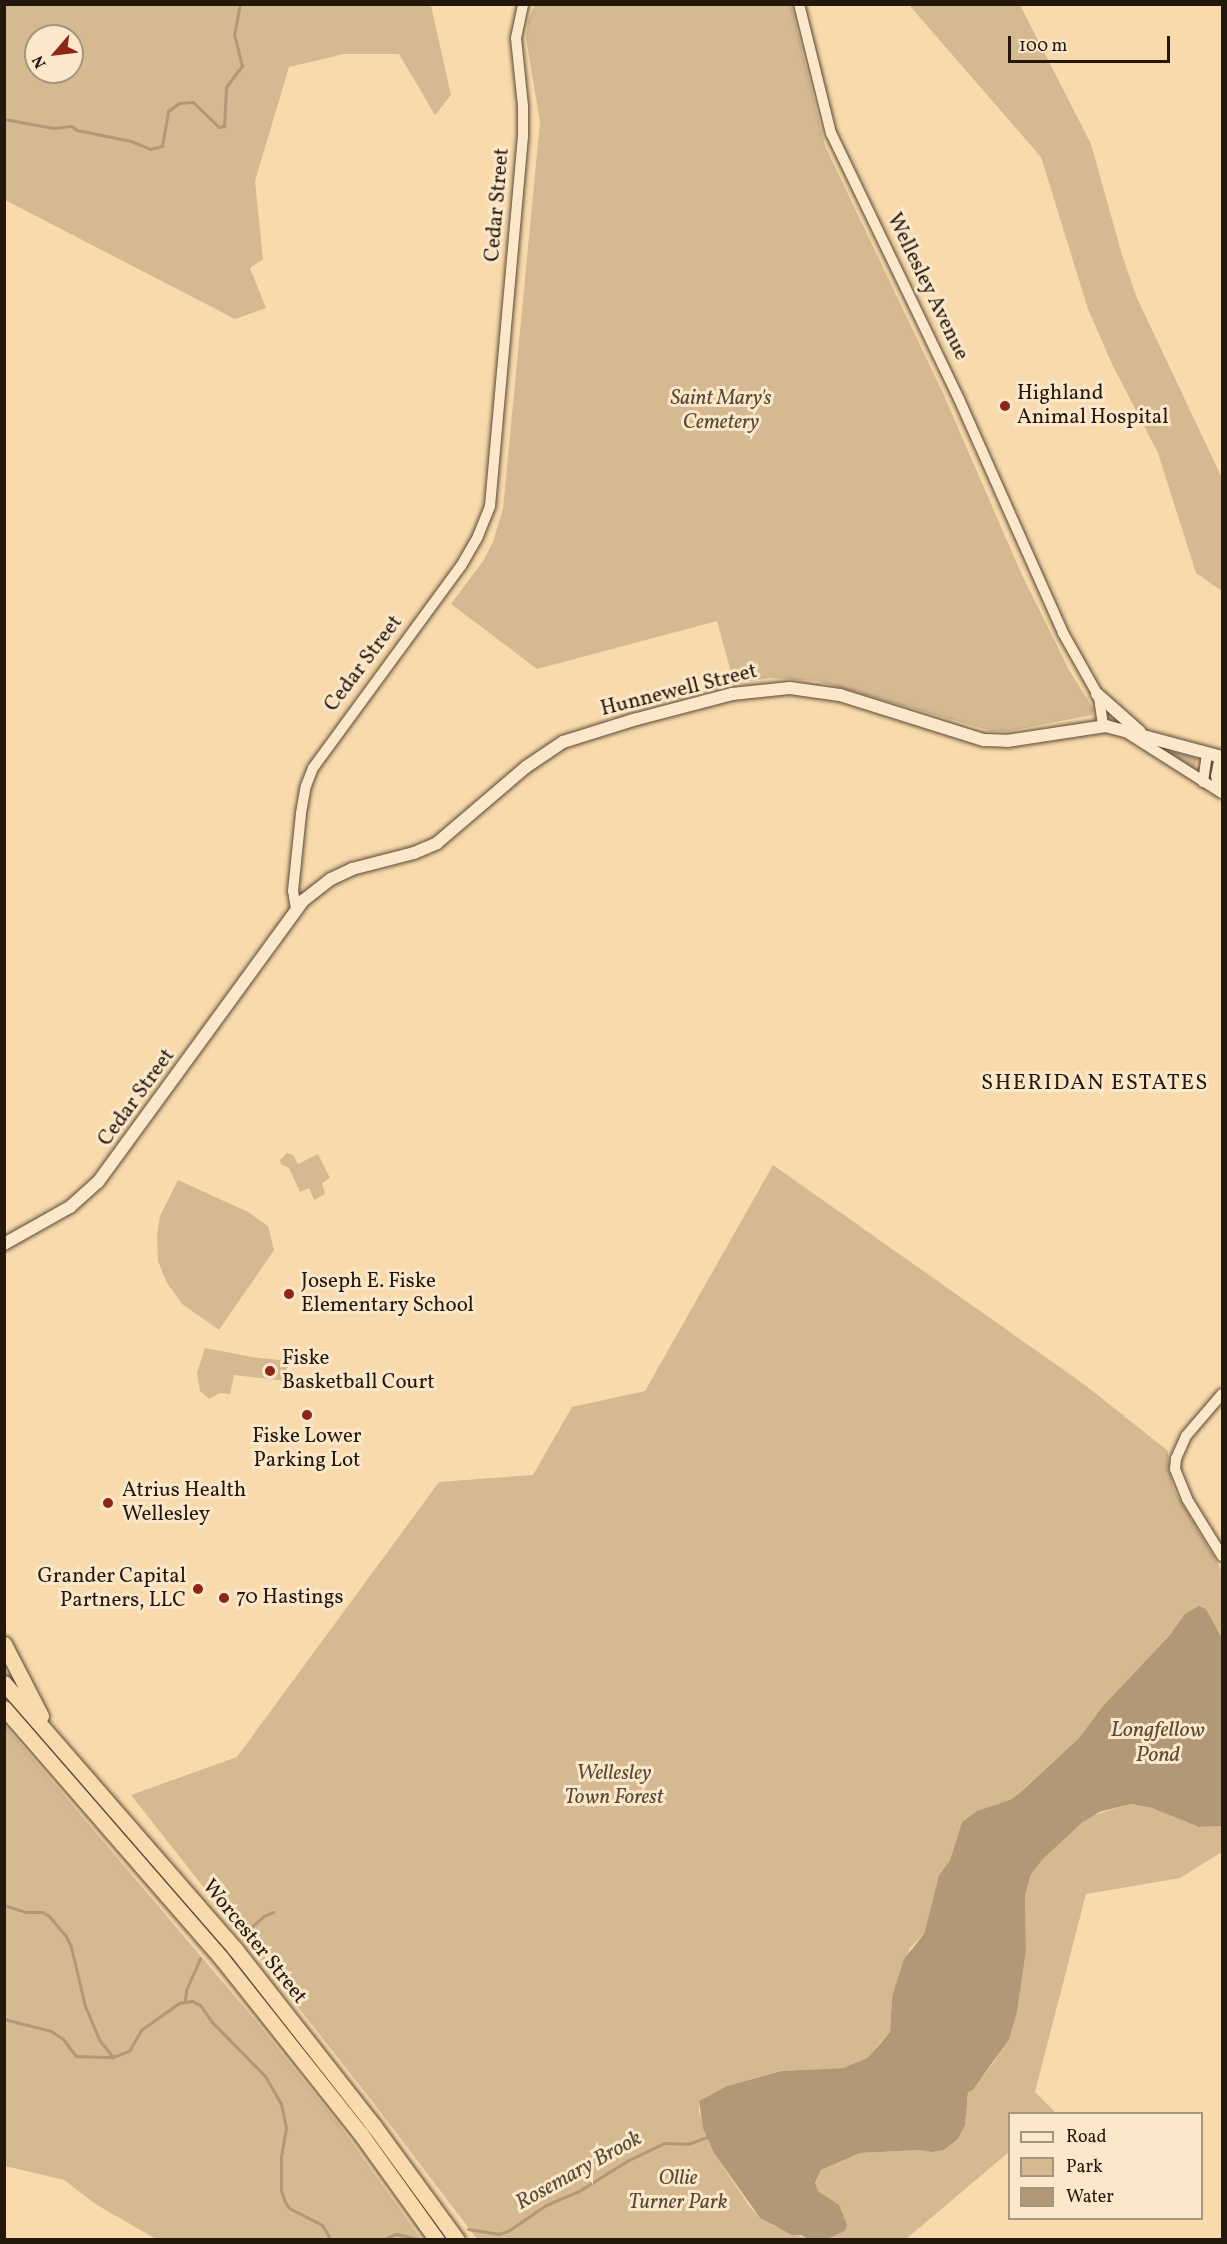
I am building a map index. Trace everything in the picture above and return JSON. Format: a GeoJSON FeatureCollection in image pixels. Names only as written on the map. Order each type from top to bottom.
{"type":"FeatureCollection","features":[{"type":"Feature","properties":{"kind":"highway"},"geometry":{"type":"LineString","coordinates":[[5,1645],[54,1740]]}},
{"type":"Feature","properties":{"kind":"highway","name":"Worcester Street"},"geometry":{"type":"LineString","coordinates":[[4,1683],[248,1966],[386,2141],[457,2240]]}},
{"type":"Feature","properties":{"kind":"highway","name":"Worcester Street"},"geometry":{"type":"LineString","coordinates":[[4,1707],[222,1959],[360,2133],[437,2240]]}},
{"type":"Feature","properties":{"kind":"main road","name":"Hunnewell Street"},"geometry":{"type":"LineString","coordinates":[[296,909],[313,892],[341,874],[368,864],[414,853],[437,843],[526,767],[563,742],[637,718],[741,692],[774,688],[816,690],[967,736],[990,740],[1011,740],[1103,726],[1221,757]]}},
{"type":"Feature","properties":{"kind":"main road"},"geometry":{"type":"LineString","coordinates":[[1097,694],[1143,735]]}},
{"type":"Feature","properties":{"kind":"main road","name":"Cedar Street"},"geometry":{"type":"LineString","coordinates":[[4,1244],[70,1207],[104,1175],[296,909]]}},
{"type":"Feature","properties":{"kind":"street","name":"Cedar Street"},"geometry":{"type":"LineString","coordinates":[[296,909],[292,891],[301,813],[304,793],[313,768],[461,566],[478,536],[490,506],[523,135],[523,106],[516,38],[523,4]]}},
{"type":"Feature","properties":{"kind":"street","name":"Wellesley Avenue"},"geometry":{"type":"LineString","coordinates":[[799,4],[831,132],[960,399],[1065,638],[1097,694],[1103,726]]}},
{"type":"Feature","properties":{"kind":"street"},"geometry":{"type":"LineString","coordinates":[[1121,729],[1221,792]]}},
{"type":"Feature","properties":{"kind":"street"},"geometry":{"type":"LineString","coordinates":[[1203,782],[1207,753]]}},
{"type":"Feature","properties":{"kind":"street"},"geometry":{"type":"LineString","coordinates":[[1221,757],[1216,776],[1221,792]]}},
{"type":"Feature","properties":{"kind":"street"},"geometry":{"type":"LineString","coordinates":[[1222,1394],[1186,1436],[1178,1452],[1175,1469],[1190,1506],[1222,1556]]}},
{"type":"Feature","properties":{"kind":"green space","name":"Saint Mary's Cemetery"},"geometry":{"type":"Polygon","coordinates":[[[535,4],[791,5],[825,146],[942,391],[1022,575],[1069,670],[1094,710],[1092,715],[1009,731],[991,731],[817,681],[771,678],[734,683],[717,621],[537,669],[451,604],[483,561],[493,542],[503,509],[540,122],[526,38],[528,21],[535,4]]]}},
{"type":"Feature","properties":{"kind":"green space"},"geometry":{"type":"Polygon","coordinates":[[[4,5],[431,5],[451,95],[435,115],[399,54],[344,54],[289,67],[255,181],[263,259],[250,268],[266,308],[235,319],[5,200],[4,5]]]}},
{"type":"Feature","properties":{"kind":"green space"},"geometry":{"type":"Polygon","coordinates":[[[909,5],[1020,5],[1091,144],[1122,255],[1137,298],[1222,478],[1222,591],[1196,573],[1158,453],[1112,364],[1088,309],[1041,157],[909,5]]]}},
{"type":"Feature","properties":{"kind":"green space"},"geometry":{"type":"Polygon","coordinates":[[[1170,753],[1197,758],[1194,769],[1170,753]]]}},
{"type":"Feature","properties":{"kind":"green space"},"geometry":{"type":"Polygon","coordinates":[[[287,1153],[293,1155],[298,1164],[318,1154],[330,1178],[322,1183],[325,1194],[314,1200],[309,1188],[300,1192],[289,1168],[281,1164],[280,1160],[287,1153]]]}},
{"type":"Feature","properties":{"kind":"green space","name":"Wellesley Town Forest"},"geometry":{"type":"Polygon","coordinates":[[[773,1165],[1085,1385],[1168,1451],[1169,1471],[1174,1490],[1222,1571],[1222,1639],[1185,1614],[1169,1636],[1103,1706],[1079,1738],[1012,1799],[977,1811],[962,1822],[950,1860],[939,1875],[924,1934],[910,1948],[892,1997],[890,2032],[867,2058],[843,2068],[780,2071],[727,2086],[699,2101],[699,2111],[714,2153],[750,2207],[760,2218],[774,2226],[808,2239],[477,2239],[372,2101],[131,1795],[237,1757],[439,1482],[533,1475],[572,1407],[645,1391],[773,1165]]]}},
{"type":"Feature","properties":{"kind":"green space"},"geometry":{"type":"Polygon","coordinates":[[[178,1180],[248,1212],[268,1226],[274,1250],[219,1330],[182,1304],[167,1283],[158,1261],[157,1236],[160,1216],[178,1180]]]}},
{"type":"Feature","properties":{"kind":"green space"},"geometry":{"type":"Polygon","coordinates":[[[205,1348],[289,1361],[286,1381],[234,1375],[230,1394],[220,1393],[209,1399],[200,1391],[197,1373],[205,1348]]]}},
{"type":"Feature","properties":{"kind":"green space"},"geometry":{"type":"Polygon","coordinates":[[[5,1726],[255,2020],[340,2126],[421,2239],[156,2239],[97,2205],[64,2180],[5,2166],[5,1726]]]}},
{"type":"Feature","properties":{"kind":"green space"},"geometry":{"type":"Polygon","coordinates":[[[1131,1804],[1152,1808],[1199,1827],[1222,1826],[1222,1852],[1180,1878],[1086,1894],[1035,2092],[1055,2112],[1008,2112],[1008,2153],[906,2239],[827,2239],[845,2231],[827,2198],[818,2191],[815,2184],[821,2170],[860,2153],[918,2150],[933,2152],[944,2150],[958,2139],[965,2125],[968,2091],[973,2090],[996,2059],[1017,2012],[1026,1951],[1025,1895],[1031,1874],[1043,1859],[1090,1816],[1131,1804]]]}},
{"type":"Feature","properties":{"kind":"water","name":"Longfellow Pond"},"geometry":{"type":"Polygon","coordinates":[[[1199,1606],[1206,1609],[1222,1639],[1222,1826],[1199,1827],[1152,1808],[1131,1804],[1099,1812],[1083,1822],[1043,1859],[1031,1874],[1025,1895],[1026,1951],[1017,2012],[1009,2039],[973,2090],[968,2092],[965,2125],[958,2139],[944,2150],[933,2152],[918,2150],[860,2153],[821,2170],[815,2183],[818,2191],[839,2205],[847,2225],[845,2231],[827,2239],[808,2239],[801,2235],[792,2235],[760,2218],[714,2153],[703,2128],[699,2101],[727,2086],[781,2071],[843,2068],[867,2058],[890,2032],[892,1997],[904,1959],[924,1934],[939,1875],[950,1860],[962,1822],[977,1811],[1012,1799],[1026,1787],[1079,1738],[1103,1706],[1169,1636],[1185,1614],[1199,1606]]]}},
{"type":"Feature","properties":{"kind":"waterway"},"geometry":{"type":"LineString","coordinates":[[4,119],[53,128],[71,126],[77,130],[131,141],[150,149],[162,146],[168,111],[179,103],[193,102],[219,127],[224,126],[226,87],[242,66],[234,35],[240,4]]}},
{"type":"Feature","properties":{"kind":"waterway","name":"Rosemary Brook"},"geometry":{"type":"LineString","coordinates":[[4,1905],[26,1912],[42,1912],[49,1916],[66,1936],[71,1947],[85,2006],[100,2041],[113,2057]]}},
{"type":"Feature","properties":{"kind":"waterway"},"geometry":{"type":"LineString","coordinates":[[237,1929],[249,1929],[264,1916],[273,1912]]}},
{"type":"Feature","properties":{"kind":"waterway"},"geometry":{"type":"LineString","coordinates":[[185,2000],[186,1990],[200,1958]]}},
{"type":"Feature","properties":{"kind":"waterway","name":"Rosemary Brook"},"geometry":{"type":"LineString","coordinates":[[4,2019],[51,2031],[63,2039],[76,2056],[113,2057],[129,2051],[141,2030],[179,2003],[192,2001],[200,2005],[212,2022],[265,2076],[281,2104],[286,2128],[281,2157],[281,2190],[284,2200],[289,2208],[322,2225],[331,2240]]}},
{"type":"Feature","properties":{"kind":"waterway","name":"Rosemary Brook"},"geometry":{"type":"LineString","coordinates":[[468,2229],[498,2234],[508,2231],[546,2205],[579,2191],[627,2161],[664,2143],[688,2144],[707,2137]]}},
{"type":"Feature","properties":{"kind":"waterway","name":"Rosemary Brook"},"geometry":{"type":"LineString","coordinates":[[382,2240],[396,2234],[414,2238]]}},
{"type":"Feature","properties":{"kind":"place","name":"Highland Animal Hospital"},"geometry":{"type":"Point","coordinates":[1005,406]}},
{"type":"Feature","properties":{"kind":"place","name":"Joseph E. Fiske Elementary School"},"geometry":{"type":"Point","coordinates":[289,1294]}},
{"type":"Feature","properties":{"kind":"place","name":"Fiske Basketball Court"},"geometry":{"type":"Point","coordinates":[270,1371]}},
{"type":"Feature","properties":{"kind":"place","name":"Fiske Lower Parking Lot"},"geometry":{"type":"Point","coordinates":[307,1415]}},
{"type":"Feature","properties":{"kind":"place","name":"Atrius Health Wellesley"},"geometry":{"type":"Point","coordinates":[108,1503]}},
{"type":"Feature","properties":{"kind":"place","name":"Grander Capital Partners, LLC"},"geometry":{"type":"Point","coordinates":[198,1589]}},
{"type":"Feature","properties":{"kind":"place","name":"70 Hastings"},"geometry":{"type":"Point","coordinates":[224,1598]}},
{"type":"Feature","properties":{"kind":"district","name":"SHERIDAN ESTATES"},"geometry":{"type":"Point","coordinates":[1095,1084]}},
{"type":"Feature","properties":{"kind":"park label","name":"Ollie Turner Park"},"geometry":{"type":"Point","coordinates":[678,2191]}}]}
